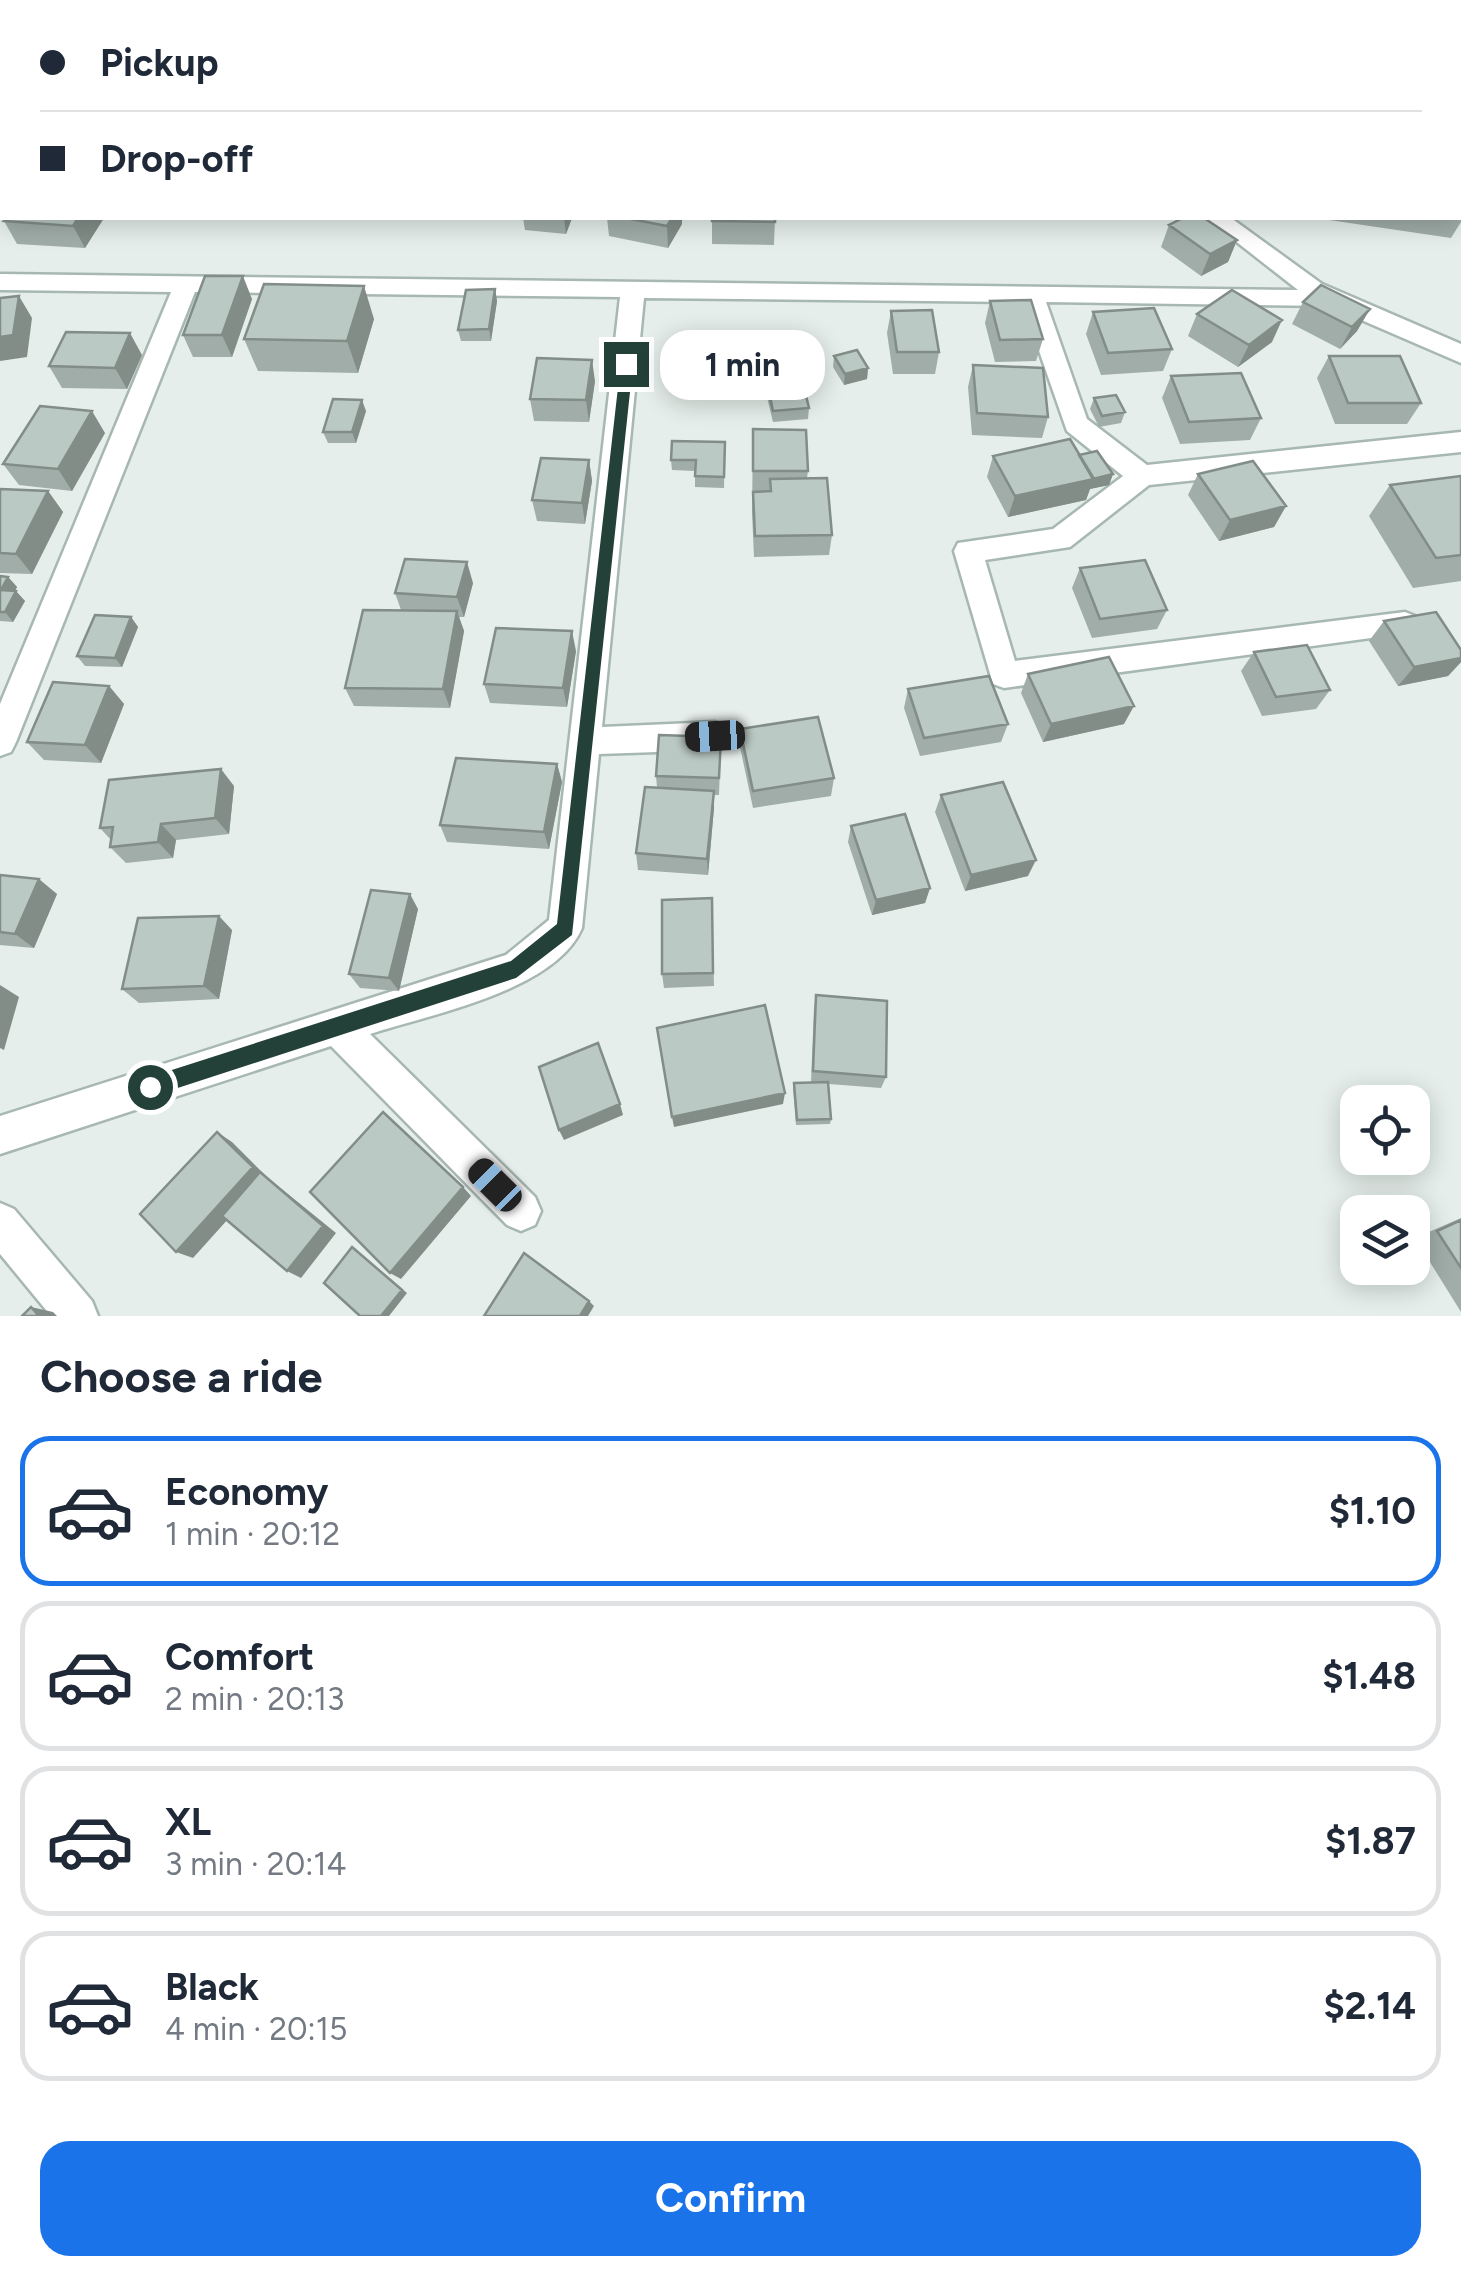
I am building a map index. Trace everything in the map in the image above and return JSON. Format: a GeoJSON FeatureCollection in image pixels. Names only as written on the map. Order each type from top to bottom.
{"type":"FeatureCollection","features":[{"type":"Feature","properties":{"kind":"street"},"geometry":{"type":"LineString","coordinates":[[1220,220],[1332,298],[1461,354]]}},
{"type":"Feature","properties":{"kind":"street"},"geometry":{"type":"LineString","coordinates":[[0,282],[1332,298]]}},
{"type":"Feature","properties":{"kind":"street"},"geometry":{"type":"LineString","coordinates":[[0,742],[186,284]]}},
{"type":"Feature","properties":{"kind":"street"},"geometry":{"type":"LineString","coordinates":[[0,1136],[516,969],[566,928],[634,289]]}},
{"type":"Feature","properties":{"kind":"street"},"geometry":{"type":"LineString","coordinates":[[1031,294],[1076,424],[1142,476]]}},
{"type":"Feature","properties":{"kind":"street"},"geometry":{"type":"LineString","coordinates":[[1405,624],[1004,675],[968,551],[1060,539],[1142,476],[1461,442]]}},
{"type":"Feature","properties":{"kind":"street"},"geometry":{"type":"LineString","coordinates":[[588,741],[715,736]]}},
{"type":"Feature","properties":{"kind":"street"},"geometry":{"type":"LineString","coordinates":[[338,1026],[521,1211]]}},
{"type":"Feature","properties":{"kind":"street"},"geometry":{"type":"LineString","coordinates":[[0,1223],[76,1316]]}},
{"type":"Feature","properties":{"kind":"building"},"geometry":{"type":"Polygon","coordinates":[[[5,220],[77,220],[73,226],[5,220]]]}},
{"type":"Feature","properties":{"kind":"building"},"geometry":{"type":"Polygon","coordinates":[[[636,220],[671,220],[667,226],[636,220]]]}},
{"type":"Feature","properties":{"kind":"building"},"geometry":{"type":"Polygon","coordinates":[[[775,220],[775,222],[712,221],[775,220]]]}},
{"type":"Feature","properties":{"kind":"building"},"geometry":{"type":"Polygon","coordinates":[[[1179,220],[1207,220],[1237,240],[1210,254],[1169,225],[1179,220]]]}},
{"type":"Feature","properties":{"kind":"building"},"geometry":{"type":"Polygon","coordinates":[[[205,276],[243,276],[222,335],[183,335],[205,276]]]}},
{"type":"Feature","properties":{"kind":"building"},"geometry":{"type":"Polygon","coordinates":[[[264,284],[364,286],[347,341],[244,339],[264,284]]]}},
{"type":"Feature","properties":{"kind":"building"},"geometry":{"type":"Polygon","coordinates":[[[1321,285],[1370,309],[1352,327],[1303,302],[1321,285]]]}},
{"type":"Feature","properties":{"kind":"building"},"geometry":{"type":"Polygon","coordinates":[[[495,289],[489,329],[458,330],[466,290],[495,289]]]}},
{"type":"Feature","properties":{"kind":"building"},"geometry":{"type":"Polygon","coordinates":[[[1232,290],[1282,320],[1249,345],[1197,314],[1232,290]]]}},
{"type":"Feature","properties":{"kind":"building"},"geometry":{"type":"Polygon","coordinates":[[[19,296],[13,335],[0,337],[0,298],[19,296]]]}},
{"type":"Feature","properties":{"kind":"building"},"geometry":{"type":"Polygon","coordinates":[[[1031,300],[1043,339],[1000,340],[990,301],[1031,300]]]}},
{"type":"Feature","properties":{"kind":"building"},"geometry":{"type":"Polygon","coordinates":[[[1154,308],[1172,349],[1108,353],[1093,312],[1154,308]]]}},
{"type":"Feature","properties":{"kind":"building"},"geometry":{"type":"Polygon","coordinates":[[[932,310],[939,352],[897,352],[891,311],[932,310]]]}},
{"type":"Feature","properties":{"kind":"building"},"geometry":{"type":"Polygon","coordinates":[[[66,332],[130,333],[115,368],[49,366],[66,332]]]}},
{"type":"Feature","properties":{"kind":"building"},"geometry":{"type":"Polygon","coordinates":[[[857,350],[868,368],[845,374],[834,356],[857,350]]]}},
{"type":"Feature","properties":{"kind":"building"},"geometry":{"type":"Polygon","coordinates":[[[1329,356],[1400,356],[1421,403],[1348,403],[1329,356]]]}},
{"type":"Feature","properties":{"kind":"building"},"geometry":{"type":"Polygon","coordinates":[[[537,358],[592,360],[586,400],[530,399],[537,358]]]}},
{"type":"Feature","properties":{"kind":"building"},"geometry":{"type":"Polygon","coordinates":[[[973,365],[1043,368],[1048,417],[977,413],[973,365]]]}},
{"type":"Feature","properties":{"kind":"building"},"geometry":{"type":"Polygon","coordinates":[[[1241,373],[1261,418],[1189,422],[1171,376],[1241,373]]]}},
{"type":"Feature","properties":{"kind":"building"},"geometry":{"type":"Polygon","coordinates":[[[801,375],[809,408],[773,411],[766,378],[801,375]]]}},
{"type":"Feature","properties":{"kind":"building"},"geometry":{"type":"Polygon","coordinates":[[[1116,395],[1125,412],[1102,416],[1094,398],[1116,395]]]}},
{"type":"Feature","properties":{"kind":"building"},"geometry":{"type":"Polygon","coordinates":[[[333,399],[362,400],[352,432],[323,432],[333,399]]]}},
{"type":"Feature","properties":{"kind":"building"},"geometry":{"type":"Polygon","coordinates":[[[40,406],[92,411],[58,469],[3,464],[40,406]]]}},
{"type":"Feature","properties":{"kind":"building"},"geometry":{"type":"Polygon","coordinates":[[[753,429],[806,430],[808,471],[753,471],[753,429]]]}},
{"type":"Feature","properties":{"kind":"building"},"geometry":{"type":"Polygon","coordinates":[[[1070,439],[1094,479],[1015,496],[993,456],[1070,439]]]}},
{"type":"Feature","properties":{"kind":"building"},"geometry":{"type":"Polygon","coordinates":[[[672,441],[725,442],[724,477],[695,476],[696,460],[671,460],[672,441]]]}},
{"type":"Feature","properties":{"kind":"building"},"geometry":{"type":"Polygon","coordinates":[[[1097,451],[1113,474],[1093,479],[1079,455],[1097,451]]]}},
{"type":"Feature","properties":{"kind":"building"},"geometry":{"type":"Polygon","coordinates":[[[541,458],[589,460],[582,503],[532,500],[541,458]]]}},
{"type":"Feature","properties":{"kind":"building"},"geometry":{"type":"Polygon","coordinates":[[[1253,461],[1286,506],[1230,520],[1198,474],[1253,461]]]}},
{"type":"Feature","properties":{"kind":"building"},"geometry":{"type":"Polygon","coordinates":[[[1461,476],[1461,555],[1436,558],[1390,485],[1461,476]]]}},
{"type":"Feature","properties":{"kind":"building"},"geometry":{"type":"Polygon","coordinates":[[[827,478],[832,535],[755,536],[753,492],[771,491],[770,479],[827,478]]]}},
{"type":"Feature","properties":{"kind":"building"},"geometry":{"type":"Polygon","coordinates":[[[0,489],[48,491],[16,554],[0,553],[0,489]]]}},
{"type":"Feature","properties":{"kind":"building"},"geometry":{"type":"Polygon","coordinates":[[[405,559],[467,562],[457,597],[395,593],[405,559]]]}},
{"type":"Feature","properties":{"kind":"building"},"geometry":{"type":"Polygon","coordinates":[[[1145,560],[1167,610],[1100,619],[1080,568],[1145,560]]]}},
{"type":"Feature","properties":{"kind":"building"},"geometry":{"type":"Polygon","coordinates":[[[0,576],[8,577],[1,590],[16,591],[5,612],[0,612],[0,576]]]}},
{"type":"Feature","properties":{"kind":"building"},"geometry":{"type":"Polygon","coordinates":[[[363,610],[457,611],[443,689],[345,688],[363,610]]]}},
{"type":"Feature","properties":{"kind":"building"},"geometry":{"type":"Polygon","coordinates":[[[1436,612],[1461,650],[1461,658],[1414,667],[1384,621],[1436,612]]]}},
{"type":"Feature","properties":{"kind":"building"},"geometry":{"type":"Polygon","coordinates":[[[95,615],[131,617],[115,658],[77,656],[95,615]]]}},
{"type":"Feature","properties":{"kind":"building"},"geometry":{"type":"Polygon","coordinates":[[[496,628],[572,631],[563,688],[484,684],[496,628]]]}},
{"type":"Feature","properties":{"kind":"building"},"geometry":{"type":"Polygon","coordinates":[[[1307,645],[1330,690],[1276,697],[1254,652],[1307,645]]]}},
{"type":"Feature","properties":{"kind":"building"},"geometry":{"type":"Polygon","coordinates":[[[1109,657],[1134,706],[1051,724],[1028,674],[1109,657]]]}},
{"type":"Feature","properties":{"kind":"building"},"geometry":{"type":"Polygon","coordinates":[[[989,676],[1008,724],[924,738],[908,689],[989,676]]]}},
{"type":"Feature","properties":{"kind":"building"},"geometry":{"type":"Polygon","coordinates":[[[53,682],[109,686],[85,745],[27,742],[53,682]]]}},
{"type":"Feature","properties":{"kind":"building"},"geometry":{"type":"Polygon","coordinates":[[[818,717],[834,778],[753,791],[740,729],[818,717]]]}},
{"type":"Feature","properties":{"kind":"building"},"geometry":{"type":"Polygon","coordinates":[[[659,735],[721,737],[719,778],[656,776],[659,735]]]}},
{"type":"Feature","properties":{"kind":"building"},"geometry":{"type":"Polygon","coordinates":[[[456,758],[557,764],[544,832],[440,825],[456,758]]]}},
{"type":"Feature","properties":{"kind":"building"},"geometry":{"type":"Polygon","coordinates":[[[221,769],[215,818],[161,824],[158,842],[110,847],[113,827],[100,828],[109,780],[221,769]]]}},
{"type":"Feature","properties":{"kind":"building"},"geometry":{"type":"Polygon","coordinates":[[[1003,782],[1036,860],[971,875],[941,795],[1003,782]]]}},
{"type":"Feature","properties":{"kind":"building"},"geometry":{"type":"Polygon","coordinates":[[[645,787],[714,791],[707,859],[636,853],[645,787]]]}},
{"type":"Feature","properties":{"kind":"building"},"geometry":{"type":"Polygon","coordinates":[[[905,814],[930,888],[876,900],[851,826],[905,814]]]}},
{"type":"Feature","properties":{"kind":"building"},"geometry":{"type":"Polygon","coordinates":[[[0,875],[39,879],[15,934],[0,932],[0,875]]]}},
{"type":"Feature","properties":{"kind":"building"},"geometry":{"type":"Polygon","coordinates":[[[371,890],[410,894],[389,978],[349,974],[371,890]]]}},
{"type":"Feature","properties":{"kind":"building"},"geometry":{"type":"Polygon","coordinates":[[[712,898],[713,973],[662,974],[662,900],[712,898]]]}},
{"type":"Feature","properties":{"kind":"building"},"geometry":{"type":"Polygon","coordinates":[[[219,916],[204,986],[122,989],[138,918],[219,916]]]}},
{"type":"Feature","properties":{"kind":"building"},"geometry":{"type":"Polygon","coordinates":[[[816,995],[887,1001],[886,1077],[813,1071],[816,995]]]}},
{"type":"Feature","properties":{"kind":"building"},"geometry":{"type":"Polygon","coordinates":[[[765,1005],[785,1093],[672,1117],[657,1028],[765,1005]]]}},
{"type":"Feature","properties":{"kind":"building"},"geometry":{"type":"Polygon","coordinates":[[[598,1043],[620,1104],[559,1130],[539,1067],[598,1043]]]}},
{"type":"Feature","properties":{"kind":"building"},"geometry":{"type":"Polygon","coordinates":[[[828,1082],[831,1119],[797,1120],[794,1083],[828,1082]]]}},
{"type":"Feature","properties":{"kind":"building"},"geometry":{"type":"Polygon","coordinates":[[[383,1112],[463,1187],[390,1273],[310,1192],[383,1112]]]}},
{"type":"Feature","properties":{"kind":"building"},"geometry":{"type":"Polygon","coordinates":[[[217,1132],[253,1167],[176,1252],[140,1214],[217,1132]]]}},
{"type":"Feature","properties":{"kind":"building"},"geometry":{"type":"Polygon","coordinates":[[[260,1172],[323,1226],[287,1271],[222,1216],[260,1172]]]}},
{"type":"Feature","properties":{"kind":"building"},"geometry":{"type":"Polygon","coordinates":[[[1461,1220],[1461,1268],[1437,1231],[1461,1220]]]}},
{"type":"Feature","properties":{"kind":"building"},"geometry":{"type":"Polygon","coordinates":[[[352,1247],[402,1290],[381,1316],[360,1316],[324,1283],[352,1247]]]}},
{"type":"Feature","properties":{"kind":"building"},"geometry":{"type":"Polygon","coordinates":[[[524,1253],[589,1301],[580,1316],[484,1316],[524,1253]]]}},
{"type":"Feature","properties":{"kind":"building"},"geometry":{"type":"Polygon","coordinates":[[[31,1307],[39,1316],[22,1316],[31,1307]]]}},
{"type":"Feature","properties":{"kind":"route"},"geometry":{"type":"LineString","coordinates":[[150,1087],[516,969],[566,928],[626,364]]}}]}
